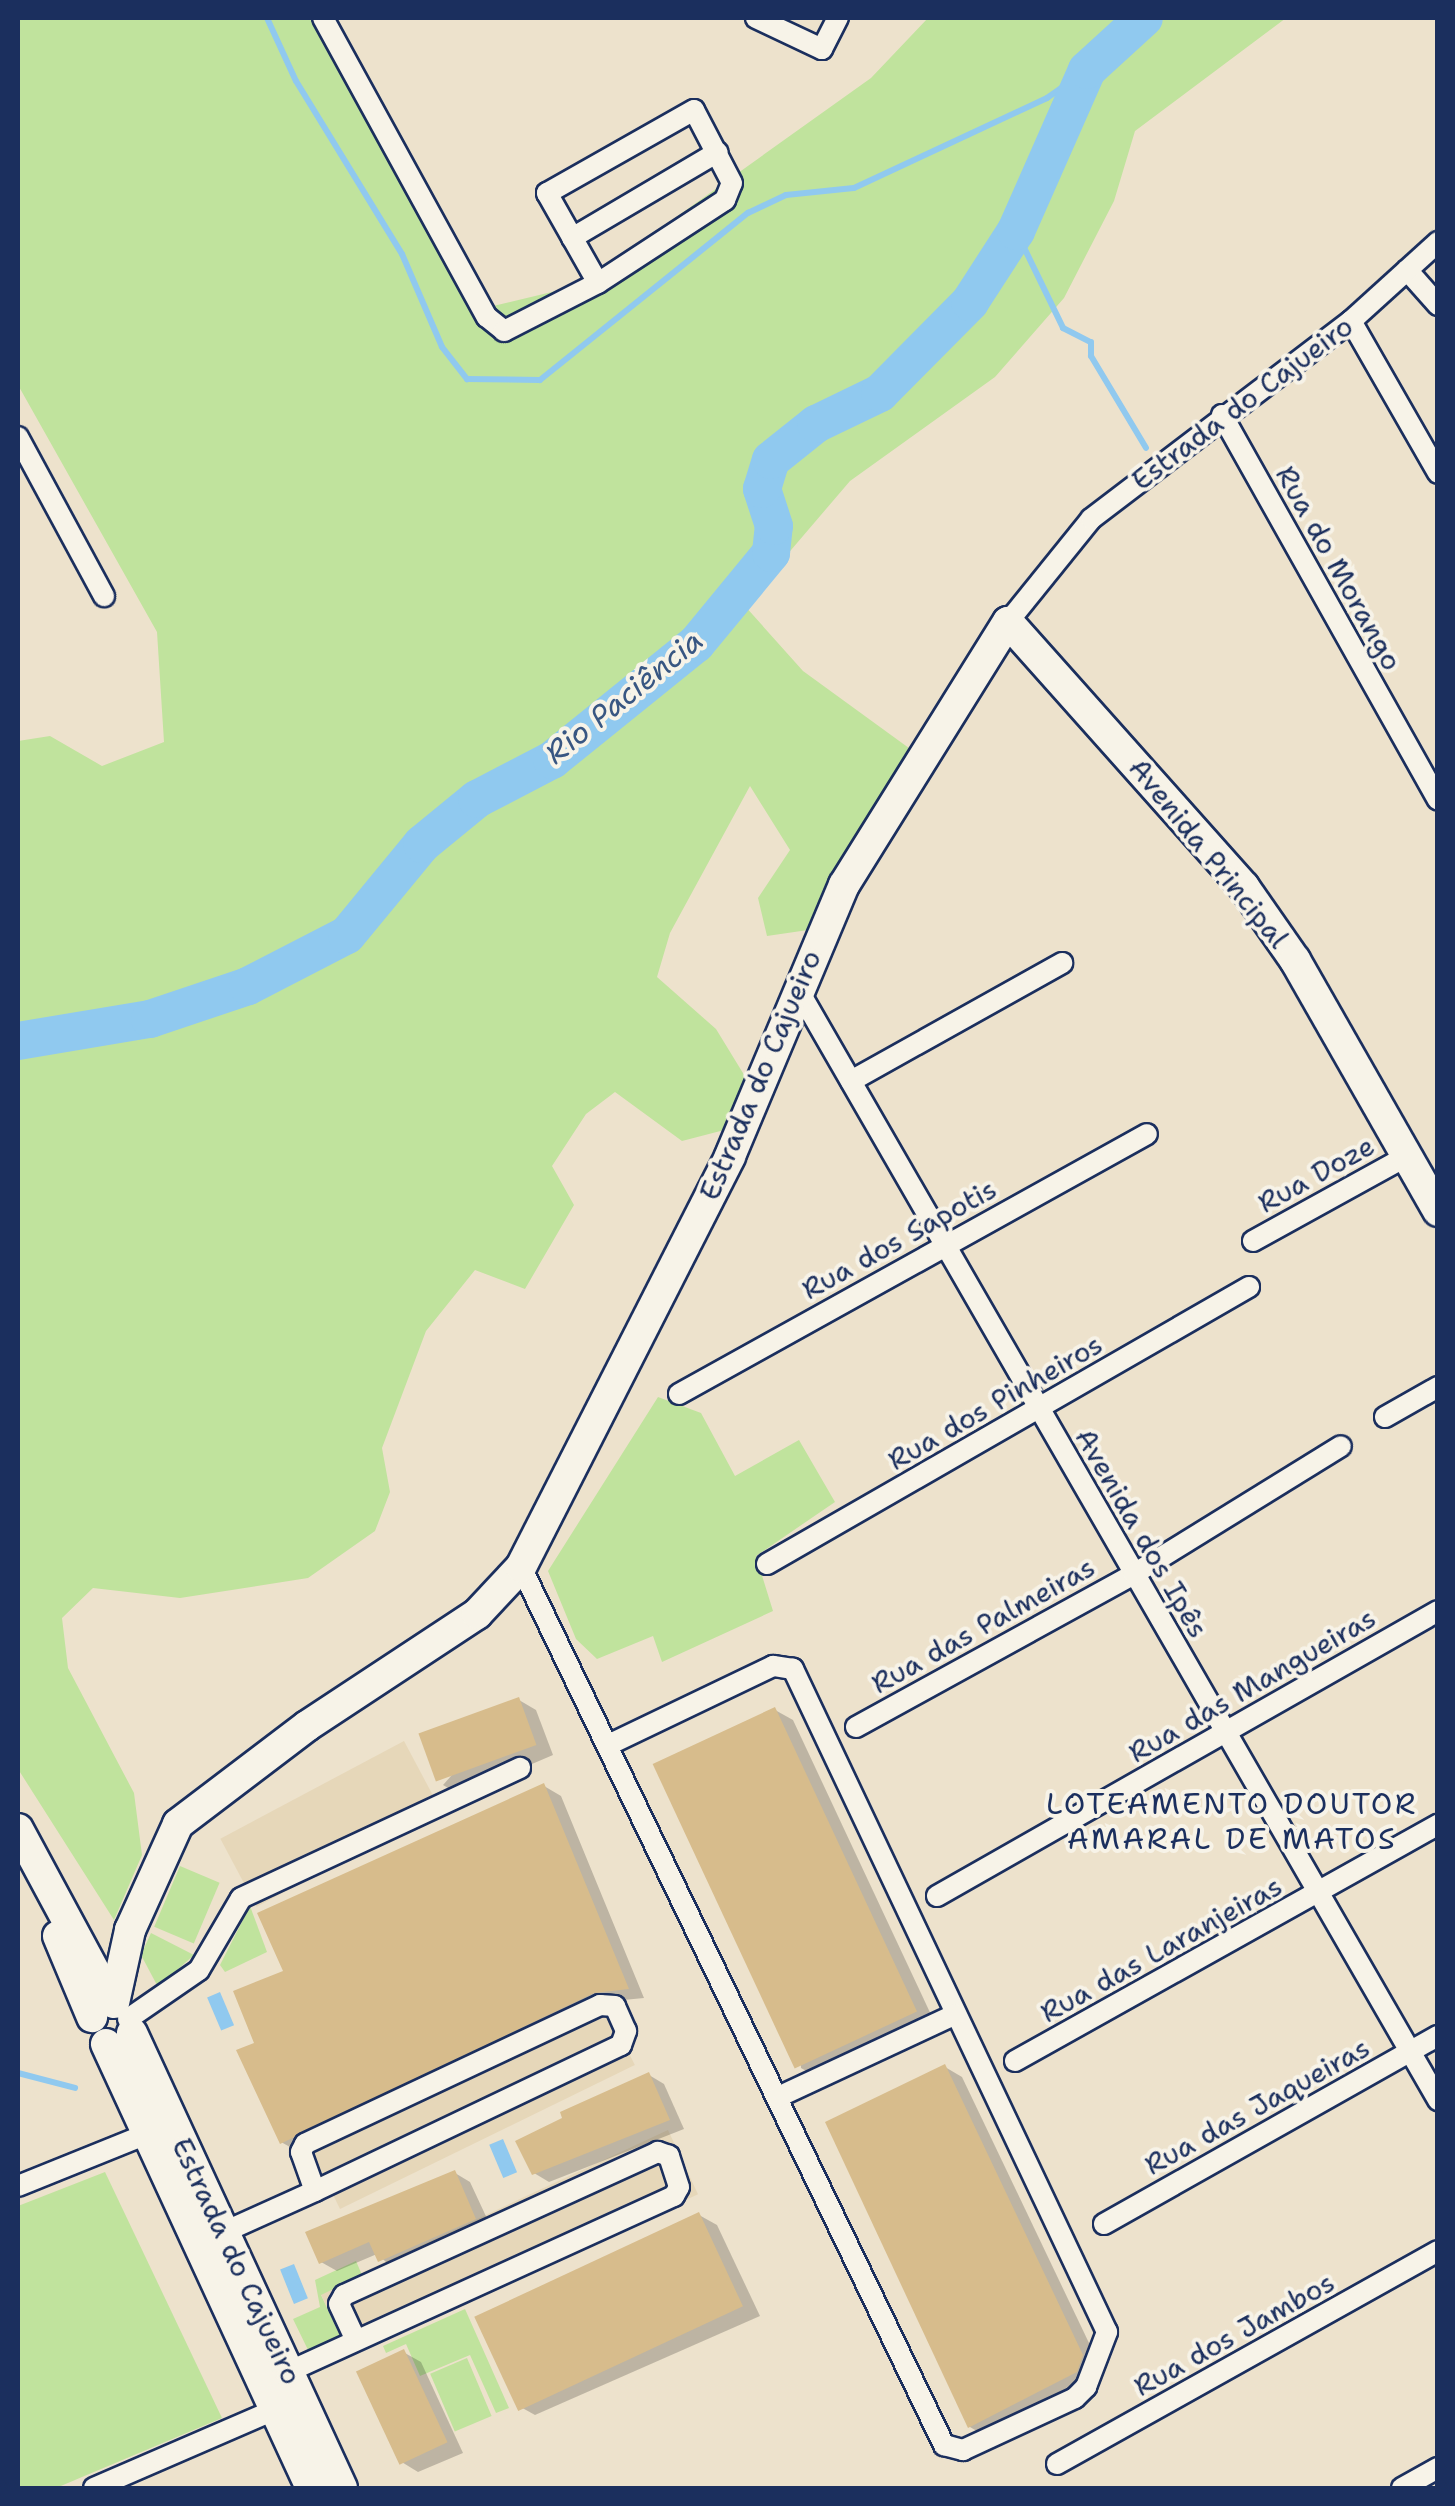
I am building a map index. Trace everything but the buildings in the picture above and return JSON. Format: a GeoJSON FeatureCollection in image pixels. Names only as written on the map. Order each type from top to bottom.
{"type":"FeatureCollection","features":[{"type":"Feature","properties":{"kind":"street"},"geometry":{"type":"LineString","coordinates":[[323,18],[487,318],[504,331],[598,282],[725,200],[732,183],[694,110],[547,193],[598,282]]}},
{"type":"Feature","properties":{"kind":"street"},"geometry":{"type":"LineString","coordinates":[[756,18],[822,49],[838,18]]}},
{"type":"Feature","properties":{"kind":"street"},"geometry":{"type":"LineString","coordinates":[[572,238],[718,152]]}},
{"type":"Feature","properties":{"kind":"street","name":"Estrada do Cajueiro"},"geometry":{"type":"LineString","coordinates":[[210,2238],[147,2134],[116,2019],[130,1930],[165,1846],[195,1807],[477,1614],[521,1567],[730,1156],[844,885],[1008,622],[1091,519],[1351,321],[1438,242]]}},
{"type":"Feature","properties":{"kind":"street"},"geometry":{"type":"LineString","coordinates":[[1407,270],[1438,305]]}},
{"type":"Feature","properties":{"kind":"street"},"geometry":{"type":"LineString","coordinates":[[1351,321],[1438,474]]}},
{"type":"Feature","properties":{"kind":"street","name":"Rua do Morango"},"geometry":{"type":"LineString","coordinates":[[1222,416],[1437,798]]}},
{"type":"Feature","properties":{"kind":"street"},"geometry":{"type":"LineString","coordinates":[[18,436],[104,596]]}},
{"type":"Feature","properties":{"kind":"street","name":"Avenida Principal"},"geometry":{"type":"LineString","coordinates":[[1008,622],[1244,888],[1295,960],[1438,1211]]}},
{"type":"Feature","properties":{"kind":"street"},"geometry":{"type":"LineString","coordinates":[[850,1082],[1062,963]]}},
{"type":"Feature","properties":{"kind":"street","name":"Avenida dos Ipês"},"geometry":{"type":"LineString","coordinates":[[800,992],[1438,2100]]}},
{"type":"Feature","properties":{"kind":"street","name":"Rua dos Sapotis"},"geometry":{"type":"LineString","coordinates":[[679,1394],[1147,1134]]}},
{"type":"Feature","properties":{"kind":"street","name":"Rua Doze"},"geometry":{"type":"LineString","coordinates":[[1253,1241],[1406,1156]]}},
{"type":"Feature","properties":{"kind":"street","name":"Rua dos Pinheiros"},"geometry":{"type":"LineString","coordinates":[[767,1564],[1249,1287]]}},
{"type":"Feature","properties":{"kind":"street"},"geometry":{"type":"LineString","coordinates":[[1385,1417],[1438,1386]]}},
{"type":"Feature","properties":{"kind":"street","name":"Rua das Palmeiras"},"geometry":{"type":"LineString","coordinates":[[856,1726],[1134,1574],[1341,1446]]}},
{"type":"Feature","properties":{"kind":"street"},"geometry":{"type":"LineString","coordinates":[[521,1567],[566,1668],[610,1744],[944,2445],[963,2450],[1081,2393],[1107,2332],[788,1665],[773,1666],[610,1744]]}},
{"type":"Feature","properties":{"kind":"street","name":"Rua das Mangueiras"},"geometry":{"type":"LineString","coordinates":[[937,1896],[1438,1612]]}},
{"type":"Feature","properties":{"kind":"street"},"geometry":{"type":"LineString","coordinates":[[116,2019],[199,1970],[241,1898],[520,1768]]}},
{"type":"Feature","properties":{"kind":"street","name":"Rua das Laranjeiras"},"geometry":{"type":"LineString","coordinates":[[1015,2060],[1438,1826]]}},
{"type":"Feature","properties":{"kind":"street"},"geometry":{"type":"LineString","coordinates":[[18,1828],[116,2019]]}},
{"type":"Feature","properties":{"kind":"street"},"geometry":{"type":"LineString","coordinates":[[18,1841],[116,2019]]}},
{"type":"Feature","properties":{"kind":"street"},"geometry":{"type":"LineString","coordinates":[[210,2238],[315,2191],[622,2045],[626,2031],[615,2006],[600,2005],[305,2144],[301,2152],[315,2191]]}},
{"type":"Feature","properties":{"kind":"street"},"geometry":{"type":"LineString","coordinates":[[778,2097],[956,2014]]}},
{"type":"Feature","properties":{"kind":"street","name":"Estrada do Cajueiro"},"geometry":{"type":"LineString","coordinates":[[116,2019],[275,2388],[310,2488]]}},
{"type":"Feature","properties":{"kind":"street","name":"Rua das Jaqueiras"},"geometry":{"type":"LineString","coordinates":[[1104,2224],[1438,2036]]}},
{"type":"Feature","properties":{"kind":"street"},"geometry":{"type":"LineString","coordinates":[[18,2186],[147,2134]]}},
{"type":"Feature","properties":{"kind":"street"},"geometry":{"type":"LineString","coordinates":[[94,2488],[275,2388],[355,2338],[674,2196],[679,2186],[668,2156],[658,2152],[344,2295],[339,2304],[355,2338]]}},
{"type":"Feature","properties":{"kind":"street","name":"Rua dos Jambos"},"geometry":{"type":"LineString","coordinates":[[1056,2464],[1438,2251]]}},
{"type":"Feature","properties":{"kind":"street","name":"Estrada do Cajueiro"},"geometry":{"type":"LineString","coordinates":[[275,2388],[342,2488]]}},
{"type":"Feature","properties":{"kind":"street"},"geometry":{"type":"LineString","coordinates":[[1402,2488],[1438,2468]]}},
{"type":"Feature","properties":{"kind":"shaded area"},"geometry":{"type":"Polygon","coordinates":[[[404,1741],[440,1809],[256,1907],[220,1839],[404,1741]]]}},
{"type":"Feature","properties":{"kind":"shaded area"},"geometry":{"type":"Polygon","coordinates":[[[605,2004],[635,2065],[340,2209],[310,2148],[605,2004]]]}},
{"type":"Feature","properties":{"kind":"shaded area"},"geometry":{"type":"Polygon","coordinates":[[[668,2130],[698,2194],[350,2357],[320,2292],[668,2130]]]}},
{"type":"Feature","properties":{"kind":"green space"},"geometry":{"type":"Polygon","coordinates":[[[18,18],[310,18],[472,311],[581,285],[871,78],[928,18],[1286,18],[1135,131],[1114,201],[1064,298],[995,377],[850,481],[744,605],[803,671],[913,751],[808,930],[767,936],[758,898],[790,850],[750,786],[670,933],[657,977],[716,1029],[746,1078],[732,1128],[682,1141],[615,1092],[586,1114],[552,1166],[574,1205],[525,1289],[475,1270],[426,1331],[382,1448],[390,1492],[375,1531],[308,1578],[180,1598],[93,1588],[62,1618],[68,1668],[134,1793],[142,1855],[114,1920],[18,1769],[18,741],[50,736],[102,766],[164,742],[157,632],[18,385],[18,18]]]}},
{"type":"Feature","properties":{"kind":"green space"},"geometry":{"type":"Polygon","coordinates":[[[658,1397],[701,1413],[735,1476],[799,1440],[835,1502],[756,1556],[773,1611],[662,1662],[653,1636],[597,1659],[576,1639],[548,1571],[658,1397]]]}},
{"type":"Feature","properties":{"kind":"green space"},"geometry":{"type":"Polygon","coordinates":[[[180,1866],[220,1883],[194,1944],[154,1927],[180,1866]]]}},
{"type":"Feature","properties":{"kind":"green space"},"geometry":{"type":"Polygon","coordinates":[[[250,1906],[267,1952],[225,1972],[220,1965],[250,1906]]]}},
{"type":"Feature","properties":{"kind":"green space"},"geometry":{"type":"Polygon","coordinates":[[[151,1933],[194,1955],[158,1987],[141,1955],[151,1933]]]}},
{"type":"Feature","properties":{"kind":"green space"},"geometry":{"type":"Polygon","coordinates":[[[105,2172],[222,2418],[56,2488],[18,2488],[18,2206],[105,2172]]]}},
{"type":"Feature","properties":{"kind":"green space"},"geometry":{"type":"Polygon","coordinates":[[[356,2261],[362,2275],[321,2295],[341,2338],[309,2352],[293,2319],[320,2307],[315,2280],[356,2261]]]}},
{"type":"Feature","properties":{"kind":"green space"},"geometry":{"type":"Polygon","coordinates":[[[465,2309],[509,2408],[496,2413],[470,2355],[420,2376],[406,2344],[386,2353],[383,2346],[465,2309]]]}},
{"type":"Feature","properties":{"kind":"green space"},"geometry":{"type":"Polygon","coordinates":[[[467,2358],[492,2416],[455,2432],[430,2374],[467,2358]]]}},
{"type":"Feature","properties":{"kind":"water"},"geometry":{"type":"Polygon","coordinates":[[[220,1992],[234,2025],[221,2031],[207,1997],[220,1992]]]}},
{"type":"Feature","properties":{"kind":"water"},"geometry":{"type":"Polygon","coordinates":[[[503,2139],[517,2172],[503,2178],[489,2145],[503,2139]]]}},
{"type":"Feature","properties":{"kind":"water"},"geometry":{"type":"Polygon","coordinates":[[[294,2264],[308,2298],[294,2304],[280,2270],[294,2264]]]}},
{"type":"Feature","properties":{"kind":"waterway"},"geometry":{"type":"LineString","coordinates":[[267,18],[296,81],[402,254],[442,347],[467,379],[540,380],[748,213],[786,195],[854,188],[1047,98],[1087,70]]}},
{"type":"Feature","properties":{"kind":"waterway","name":"Rio Paciência"},"geometry":{"type":"LineString","coordinates":[[18,1041],[150,1019],[248,986],[347,935],[422,844],[477,799],[552,760],[696,644],[771,553],[774,526],[762,489],[771,460],[816,424],[880,393],[970,302],[1016,231],[1087,70],[1144,18]]}},
{"type":"Feature","properties":{"kind":"waterway"},"geometry":{"type":"LineString","coordinates":[[1016,231],[1063,328],[1091,342],[1091,356],[1146,448]]}},
{"type":"Feature","properties":{"kind":"waterway"},"geometry":{"type":"LineString","coordinates":[[18,2073],[75,2088]]}},
{"type":"Feature","properties":{"kind":"district","name":"LOTEAMENTO DOUTOR AMARAL DE MATOS"},"geometry":{"type":"Point","coordinates":[1232,1821]}}]}
